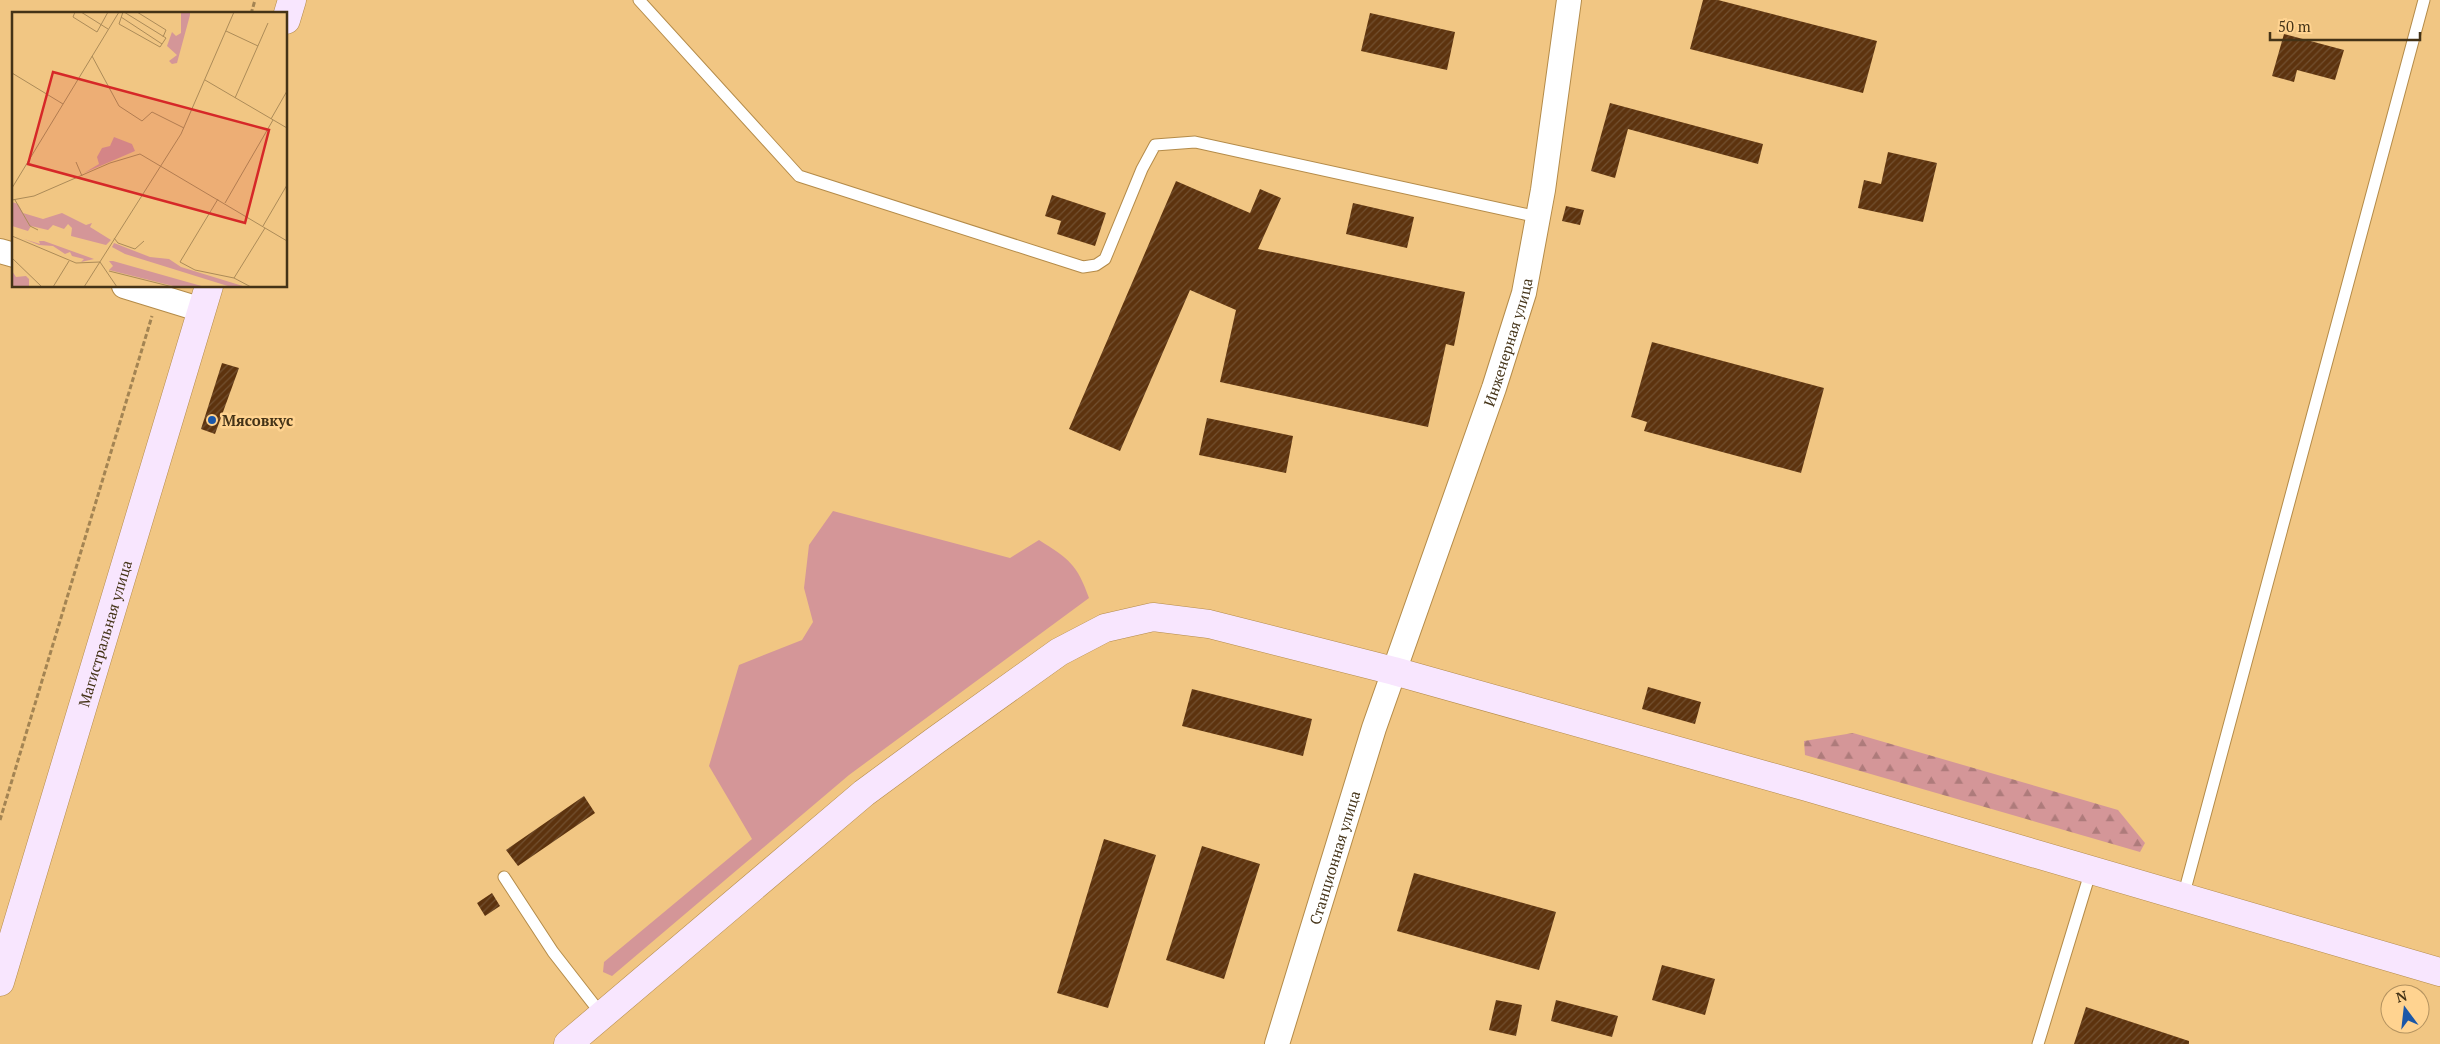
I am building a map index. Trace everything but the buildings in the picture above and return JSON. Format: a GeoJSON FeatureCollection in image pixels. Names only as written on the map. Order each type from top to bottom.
{"type":"FeatureCollection","features":[{"type":"Feature","properties":{"kind":"street"},"geometry":{"type":"LineString","coordinates":[[288,13],[292,0]]}},
{"type":"Feature","properties":{"kind":"street","name":"Инженерная улица"},"geometry":{"type":"LineString","coordinates":[[1394,671],[1494,388],[1524,293],[1538,217],[1569,0]]}},
{"type":"Feature","properties":{"kind":"street"},"geometry":{"type":"LineString","coordinates":[[131,288],[163,297],[206,298]]}},
{"type":"Feature","properties":{"kind":"street","name":"Магистральная улица"},"geometry":{"type":"LineString","coordinates":[[0,982],[206,298]]}},
{"type":"Feature","properties":{"kind":"street"},"geometry":{"type":"LineString","coordinates":[[568,1044],[864,793],[1058,652],[1105,628],[1153,617],[1209,624],[1394,671],[1758,773],[2440,972]]}},
{"type":"Feature","properties":{"kind":"street","name":"Станционная улица"},"geometry":{"type":"LineString","coordinates":[[1278,1044],[1374,728],[1394,671]]}},
{"type":"Feature","properties":{"kind":"lane"},"geometry":{"type":"LineString","coordinates":[[640,0],[799,176],[1083,267],[1096,265],[1105,259],[1142,169],[1155,145],[1195,142],[1538,217]]}},
{"type":"Feature","properties":{"kind":"lane"},"geometry":{"type":"LineString","coordinates":[[2183,897],[2424,0]]}},
{"type":"Feature","properties":{"kind":"lane"},"geometry":{"type":"LineString","coordinates":[[2038,1044],[2091,870]]}},
{"type":"Feature","properties":{"kind":"lane"},"geometry":{"type":"LineString","coordinates":[[504,877],[553,952],[603,1016]]}},
{"type":"Feature","properties":{"kind":"path"},"geometry":{"type":"LineString","coordinates":[[0,820],[153,312],[163,297]]}},
{"type":"Feature","properties":{"kind":"green space"},"geometry":{"type":"Polygon","coordinates":[[[833,511],[1010,558],[1039,540],[1071,563],[1080,577],[1089,598],[849,775],[612,976],[603,972],[604,962],[752,839],[709,766],[739,665],[802,640],[813,622],[804,588],[809,545],[833,511]]]}},
{"type":"Feature","properties":{"kind":"green space"},"geometry":{"type":"Polygon","coordinates":[[[1853,733],[2118,810],[2145,843],[2140,852],[1805,755],[1804,741],[1853,733]]]}},
{"type":"Feature","properties":{"kind":"place","name":"Мясовкус"},"geometry":{"type":"Point","coordinates":[212,420]}}]}
